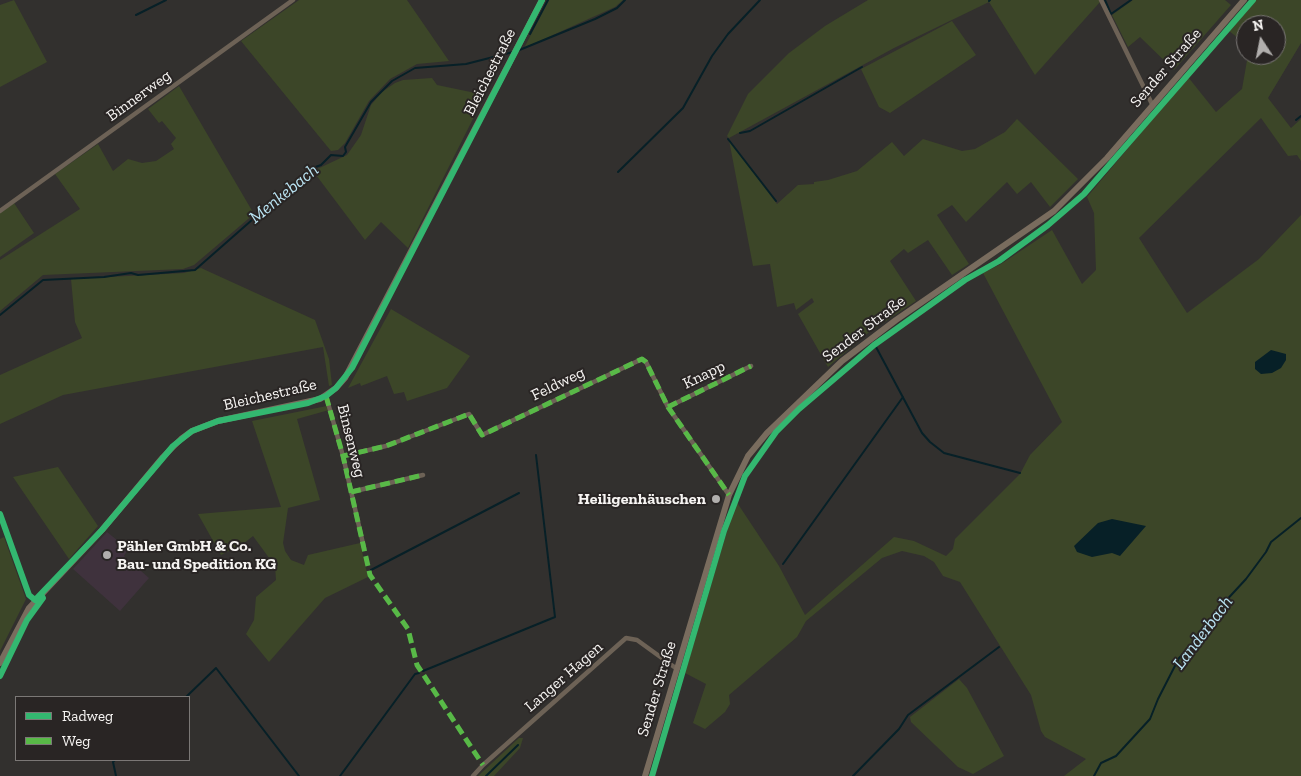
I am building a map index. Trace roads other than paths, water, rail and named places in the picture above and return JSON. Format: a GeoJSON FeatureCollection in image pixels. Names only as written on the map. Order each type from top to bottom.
{"type":"FeatureCollection","features":[{"type":"Feature","properties":{"kind":"main road","name":"Bleichestraße"},"geometry":{"type":"LineString","coordinates":[[0,663],[22,619],[35,600],[102,530],[163,457],[187,435],[218,421],[308,403],[326,396],[336,388],[352,368],[542,0]]}},
{"type":"Feature","properties":{"kind":"main road","name":"Sender Straße"},"geometry":{"type":"LineString","coordinates":[[645,776],[729,495],[748,456],[767,432],[842,361],[896,320],[1050,215],[1107,158],[1244,0]]}},
{"type":"Feature","properties":{"kind":"street","name":"Binnerweg"},"geometry":{"type":"LineString","coordinates":[[0,211],[293,0]]}},
{"type":"Feature","properties":{"kind":"street"},"geometry":{"type":"LineString","coordinates":[[1101,0],[1152,104]]}},
{"type":"Feature","properties":{"kind":"street","name":"Feldweg"},"geometry":{"type":"LineString","coordinates":[[343,456],[386,446],[470,414],[482,435],[637,360],[646,362],[668,407],[729,495]]}},
{"type":"Feature","properties":{"kind":"street","name":"Knapp"},"geometry":{"type":"LineString","coordinates":[[668,407],[751,366]]}},
{"type":"Feature","properties":{"kind":"street","name":"Binsenweg"},"geometry":{"type":"LineString","coordinates":[[326,396],[343,456],[364,548]]}},
{"type":"Feature","properties":{"kind":"street","name":"Binsenweg"},"geometry":{"type":"LineString","coordinates":[[351,492],[423,475]]}},
{"type":"Feature","properties":{"kind":"street"},"geometry":{"type":"LineString","coordinates":[[0,514],[29,595],[35,600]]}},
{"type":"Feature","properties":{"kind":"street","name":"Langer Hagen"},"geometry":{"type":"LineString","coordinates":[[473,776],[483,764],[626,638],[637,640],[677,669]]}},
{"type":"Feature","properties":{"kind":"water"},"geometry":{"type":"Polygon","coordinates":[[[1271,350],[1286,354],[1286,360],[1281,368],[1272,373],[1261,374],[1255,369],[1255,362],[1271,350]]]}},
{"type":"Feature","properties":{"kind":"water"},"geometry":{"type":"Polygon","coordinates":[[[1112,519],[1146,526],[1120,556],[1112,553],[1092,557],[1077,552],[1074,546],[1098,523],[1112,519]]]}},
{"type":"Feature","properties":{"kind":"waterway"},"geometry":{"type":"LineString","coordinates":[[136,15],[166,0]]}},
{"type":"Feature","properties":{"kind":"waterway"},"geometry":{"type":"LineString","coordinates":[[530,34],[548,0]]}},
{"type":"Feature","properties":{"kind":"waterway","name":"Menkebach"},"geometry":{"type":"LineString","coordinates":[[517,51],[595,19],[617,8],[625,0]]}},
{"type":"Feature","properties":{"kind":"waterway"},"geometry":{"type":"LineString","coordinates":[[618,172],[683,108],[712,56],[728,34],[760,0]]}},
{"type":"Feature","properties":{"kind":"waterway"},"geometry":{"type":"LineString","coordinates":[[1105,0],[1111,14],[1131,0]]}},
{"type":"Feature","properties":{"kind":"waterway","name":"Menkebach"},"geometry":{"type":"LineString","coordinates":[[0,315],[43,280],[195,270],[310,169],[321,165],[331,155],[343,156],[346,152],[345,147],[371,102],[392,81],[415,68],[466,64],[513,52]]}},
{"type":"Feature","properties":{"kind":"waterway"},"geometry":{"type":"LineString","coordinates":[[740,133],[750,131],[862,67]]}},
{"type":"Feature","properties":{"kind":"waterway"},"geometry":{"type":"LineString","coordinates":[[1296,120],[1301,116]]}},
{"type":"Feature","properties":{"kind":"waterway"},"geometry":{"type":"LineString","coordinates":[[728,139],[776,201]]}},
{"type":"Feature","properties":{"kind":"waterway"},"geometry":{"type":"LineString","coordinates":[[876,347],[922,433],[930,442],[944,453],[1020,473]]}},
{"type":"Feature","properties":{"kind":"waterway"},"geometry":{"type":"LineString","coordinates":[[783,564],[903,397]]}},
{"type":"Feature","properties":{"kind":"waterway"},"geometry":{"type":"LineString","coordinates":[[423,671],[555,617],[536,455]]}},
{"type":"Feature","properties":{"kind":"waterway"},"geometry":{"type":"LineString","coordinates":[[371,570],[519,493]]}},
{"type":"Feature","properties":{"kind":"waterway","name":"Landerbach"},"geometry":{"type":"LineString","coordinates":[[1094,776],[1101,763],[1116,756],[1150,719],[1179,658],[1200,638],[1222,605],[1246,579],[1271,542],[1301,518]]}},
{"type":"Feature","properties":{"kind":"waterway"},"geometry":{"type":"LineString","coordinates":[[853,776],[899,729],[908,715],[999,647]]}},
{"type":"Feature","properties":{"kind":"waterway"},"geometry":{"type":"LineString","coordinates":[[187,696],[216,668],[299,776]]}},
{"type":"Feature","properties":{"kind":"waterway"},"geometry":{"type":"LineString","coordinates":[[340,776],[415,674],[419,673]]}},
{"type":"Feature","properties":{"kind":"waterway"},"geometry":{"type":"LineString","coordinates":[[486,776],[518,745]]}},
{"type":"Feature","properties":{"kind":"waterway"},"geometry":{"type":"LineString","coordinates":[[114,761],[116,776]]}},
{"type":"Feature","properties":{"kind":"place","name":"Heiligenhäuschen"},"geometry":{"type":"Point","coordinates":[716,499]}},
{"type":"Feature","properties":{"kind":"place","name":"Pähler GmbH & Co. Bau- und Spedition KG"},"geometry":{"type":"Point","coordinates":[107,555]}}]}
